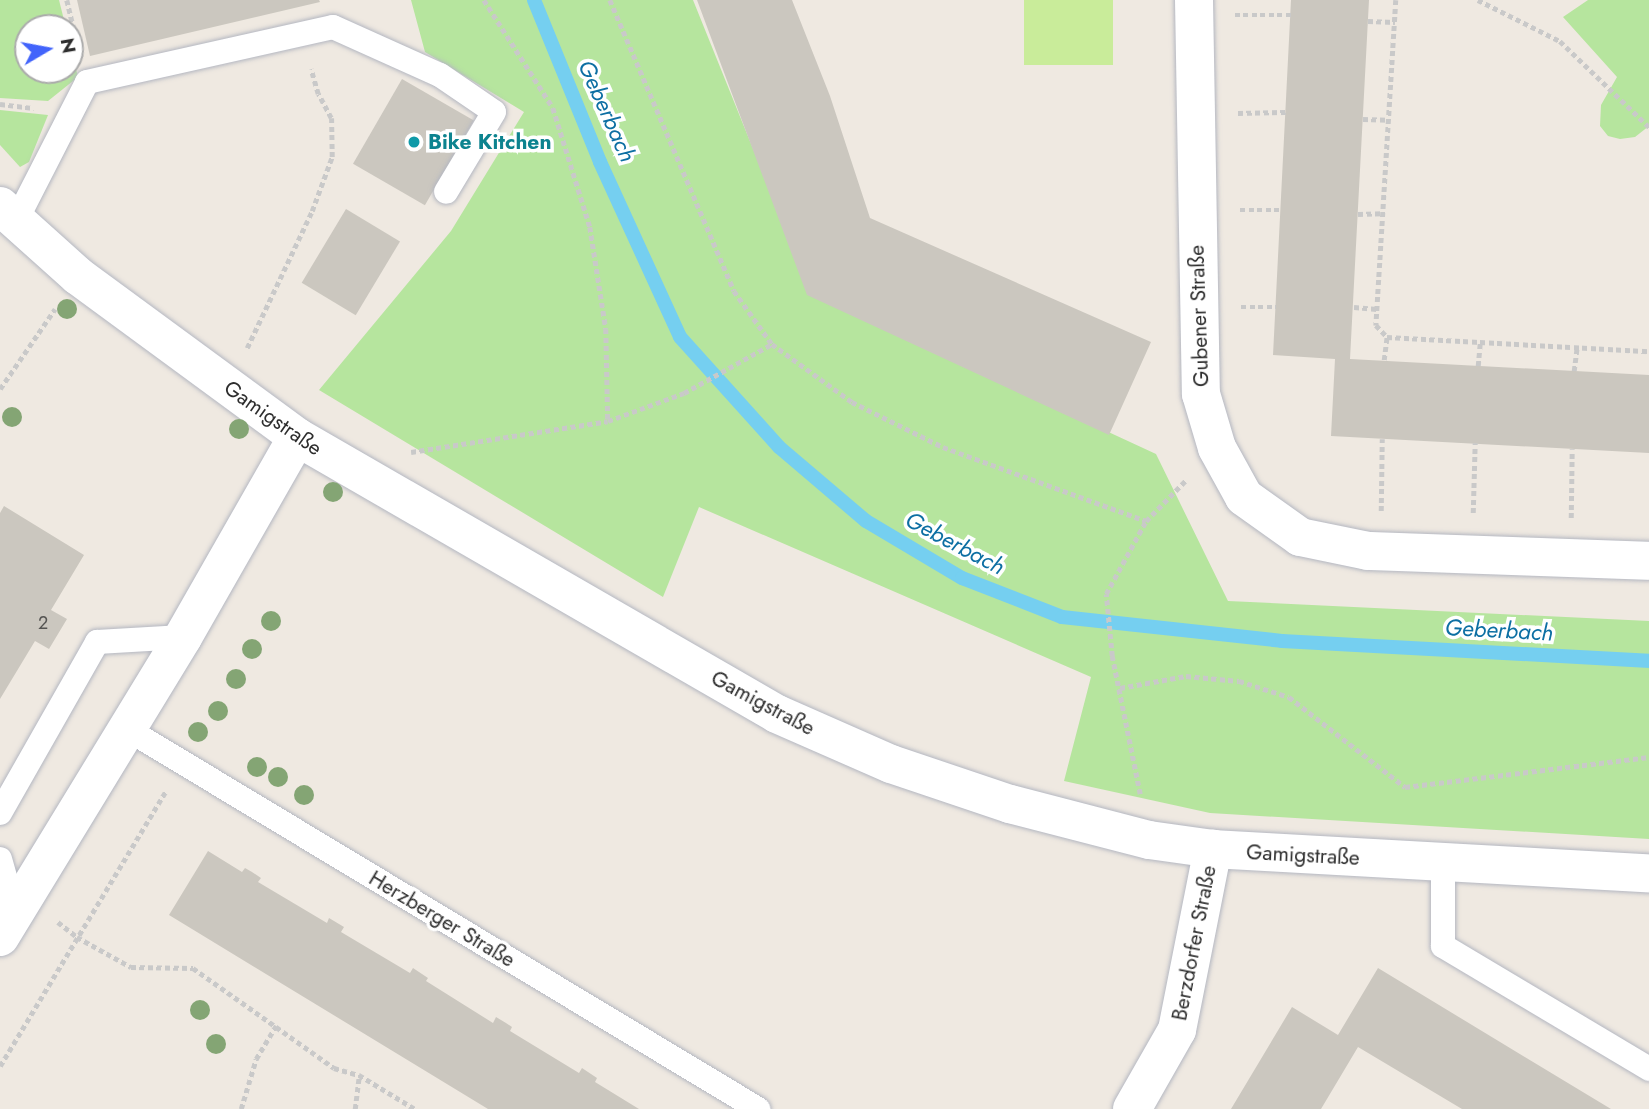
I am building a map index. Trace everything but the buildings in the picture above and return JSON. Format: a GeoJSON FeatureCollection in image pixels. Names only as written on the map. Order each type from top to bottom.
{"type":"FeatureCollection","features":[{"type":"Feature","properties":{"kind":"street","name":"Gubener Straße"},"geometry":{"type":"LineString","coordinates":[[1194,7],[1201,394],[1217,449],[1244,497],[1300,537],[1380,551],[1649,561]]}},
{"type":"Feature","properties":{"kind":"street","name":"Gamigstraße"},"geometry":{"type":"LineString","coordinates":[[8,213],[78,276],[296,437],[777,714],[891,764],[1010,804],[1149,840],[1213,849],[1649,873]]}},
{"type":"Feature","properties":{"kind":"street"},"geometry":{"type":"LineString","coordinates":[[13,915],[183,637],[296,437]]}},
{"type":"Feature","properties":{"kind":"street","name":"Berzdorfer Straße"},"geometry":{"type":"LineString","coordinates":[[1132,1109],[1177,1030],[1213,849]]}},
{"type":"Feature","properties":{"kind":"lane"},"geometry":{"type":"LineString","coordinates":[[8,213],[87,82],[333,27],[440,75],[494,112],[446,192]]}},
{"type":"Feature","properties":{"kind":"lane"},"geometry":{"type":"LineString","coordinates":[[0,813],[97,642],[183,637]]}},
{"type":"Feature","properties":{"kind":"lane","name":"Herzberger Straße"},"geometry":{"type":"LineString","coordinates":[[127,729],[758,1109]]}},
{"type":"Feature","properties":{"kind":"lane"},"geometry":{"type":"LineString","coordinates":[[0,859],[13,915]]}},
{"type":"Feature","properties":{"kind":"lane"},"geometry":{"type":"LineString","coordinates":[[1443,863],[1443,946],[1649,1069]]}},
{"type":"Feature","properties":{"kind":"path"},"geometry":{"type":"LineString","coordinates":[[67,0],[87,82]]}},
{"type":"Feature","properties":{"kind":"path"},"geometry":{"type":"LineString","coordinates":[[485,0],[553,108],[590,227],[606,328],[608,421]]}},
{"type":"Feature","properties":{"kind":"path"},"geometry":{"type":"LineString","coordinates":[[610,0],[734,291],[772,344],[852,402],[943,447],[1146,522]]}},
{"type":"Feature","properties":{"kind":"path"},"geometry":{"type":"LineString","coordinates":[[1396,0],[1376,325],[1387,337],[1649,351]]}},
{"type":"Feature","properties":{"kind":"path"},"geometry":{"type":"LineString","coordinates":[[1478,0],[1560,41],[1649,127]]}},
{"type":"Feature","properties":{"kind":"path"},"geometry":{"type":"LineString","coordinates":[[1194,7],[1291,15]]}},
{"type":"Feature","properties":{"kind":"path"},"geometry":{"type":"LineString","coordinates":[[1368,21],[1395,22]]}},
{"type":"Feature","properties":{"kind":"path"},"geometry":{"type":"LineString","coordinates":[[247,348],[312,211],[332,157],[331,118],[318,94],[302,34]]}},
{"type":"Feature","properties":{"kind":"path"},"geometry":{"type":"LineString","coordinates":[[1363,119],[1388,120]]}},
{"type":"Feature","properties":{"kind":"path"},"geometry":{"type":"LineString","coordinates":[[1358,214],[1383,213]]}},
{"type":"Feature","properties":{"kind":"path"},"geometry":{"type":"LineString","coordinates":[[0,389],[78,276]]}},
{"type":"Feature","properties":{"kind":"path"},"geometry":{"type":"LineString","coordinates":[[1353,307],[1377,309]]}},
{"type":"Feature","properties":{"kind":"path"},"geometry":{"type":"LineString","coordinates":[[1384,360],[1387,337]]}},
{"type":"Feature","properties":{"kind":"path"},"geometry":{"type":"LineString","coordinates":[[1478,366],[1480,342]]}},
{"type":"Feature","properties":{"kind":"path"},"geometry":{"type":"LineString","coordinates":[[342,465],[608,421],[684,393],[772,344]]}},
{"type":"Feature","properties":{"kind":"path"},"geometry":{"type":"LineString","coordinates":[[1574,371],[1577,347]]}},
{"type":"Feature","properties":{"kind":"path"},"geometry":{"type":"LineString","coordinates":[[1380,551],[1382,439]]}},
{"type":"Feature","properties":{"kind":"path"},"geometry":{"type":"LineString","coordinates":[[1472,555],[1475,443]]}},
{"type":"Feature","properties":{"kind":"path"},"geometry":{"type":"LineString","coordinates":[[1149,840],[1112,656],[1106,594],[1146,522],[1217,449]]}},
{"type":"Feature","properties":{"kind":"path"},"geometry":{"type":"LineString","coordinates":[[1570,558],[1572,449]]}},
{"type":"Feature","properties":{"kind":"path"},"geometry":{"type":"LineString","coordinates":[[1120,688],[1186,676],[1239,681],[1289,697],[1405,787],[1649,757]]}},
{"type":"Feature","properties":{"kind":"path"},"geometry":{"type":"LineString","coordinates":[[0,1066],[183,763]]}},
{"type":"Feature","properties":{"kind":"path"},"geometry":{"type":"LineString","coordinates":[[13,915],[77,937],[131,967],[193,968],[334,1068],[359,1075],[415,1109]]}},
{"type":"Feature","properties":{"kind":"path"},"geometry":{"type":"LineString","coordinates":[[241,1109],[256,1059],[275,1026]]}},
{"type":"Feature","properties":{"kind":"path"},"geometry":{"type":"LineString","coordinates":[[355,1109],[359,1075]]}},
{"type":"Feature","properties":{"kind":"green space"},"geometry":{"type":"Polygon","coordinates":[[[0,0],[59,0],[62,14],[14,14],[14,84],[69,84],[48,101],[0,98],[0,0]]]}},
{"type":"Feature","properties":{"kind":"green space"},"geometry":{"type":"Polygon","coordinates":[[[411,0],[693,0],[812,295],[1156,454],[1228,601],[1649,621],[1649,839],[1210,813],[1064,781],[1091,677],[699,507],[663,597],[319,390],[451,231],[524,112],[425,52],[411,0]]]}},
{"type":"Feature","properties":{"kind":"green space"},"geometry":{"type":"Polygon","coordinates":[[[1024,0],[1113,0],[1113,65],[1024,65],[1024,0]]]}},
{"type":"Feature","properties":{"kind":"green space"},"geometry":{"type":"Polygon","coordinates":[[[1588,0],[1649,0],[1649,126],[1635,137],[1620,139],[1608,136],[1600,126],[1601,105],[1617,77],[1563,17],[1588,0]]]}},
{"type":"Feature","properties":{"kind":"green space"},"geometry":{"type":"Polygon","coordinates":[[[0,110],[48,115],[29,162],[20,167],[0,145],[0,110]]]}},
{"type":"Feature","properties":{"kind":"waterway","name":"Geberbach"},"geometry":{"type":"LineString","coordinates":[[534,0],[600,162],[680,337],[779,447],[866,521],[962,578],[1062,617],[1282,641],[1649,661]]}},
{"type":"Feature","properties":{"kind":"place","name":"Bike Kitchen"},"geometry":{"type":"Point","coordinates":[414,142]}}]}
